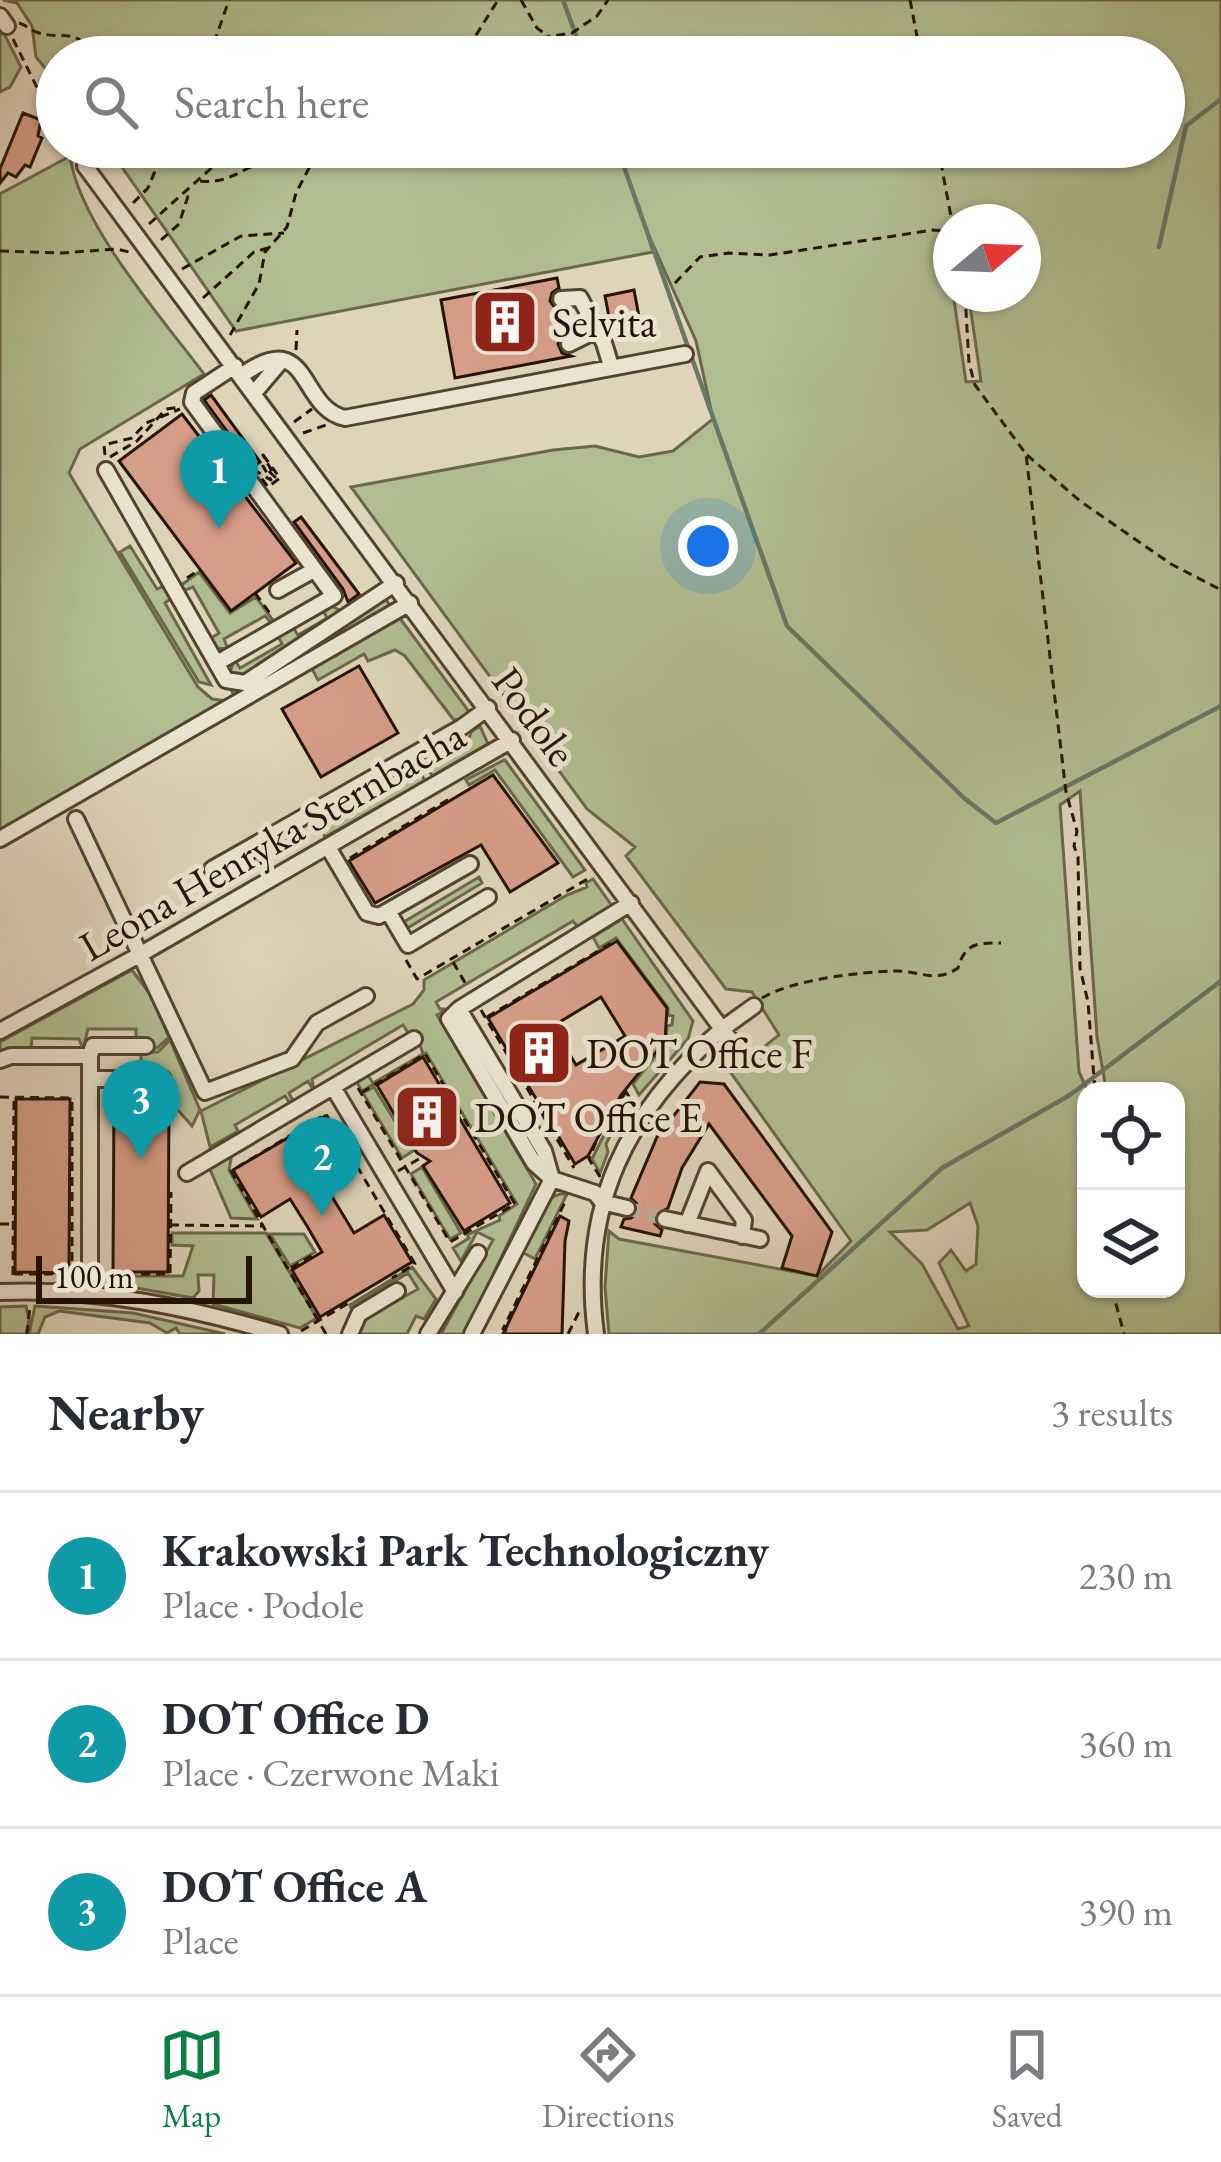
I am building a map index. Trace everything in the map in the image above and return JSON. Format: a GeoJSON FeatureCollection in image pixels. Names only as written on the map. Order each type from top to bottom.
{"type":"FeatureCollection","features":[{"type":"Feature","properties":{"kind":"street","name":"Podole"},"geometry":{"type":"LineString","coordinates":[[86,168],[740,1053]]}},
{"type":"Feature","properties":{"kind":"street"},"geometry":{"type":"LineString","coordinates":[[561,299],[580,298],[611,366]]}},
{"type":"Feature","properties":{"kind":"street"},"geometry":{"type":"LineString","coordinates":[[569,344],[597,330]]}},
{"type":"Feature","properties":{"kind":"street"},"geometry":{"type":"LineString","coordinates":[[217,663],[334,596],[187,405],[194,393],[264,360],[286,361],[306,377],[331,413],[341,418],[685,354]]}},
{"type":"Feature","properties":{"kind":"street"},"geometry":{"type":"LineString","coordinates":[[254,393],[286,361]]}},
{"type":"Feature","properties":{"kind":"street"},"geometry":{"type":"LineString","coordinates":[[108,464],[226,680],[245,683],[396,583]]}},
{"type":"Feature","properties":{"kind":"street"},"geometry":{"type":"LineString","coordinates":[[278,590],[314,570]]}},
{"type":"Feature","properties":{"kind":"street"},"geometry":{"type":"LineString","coordinates":[[0,838],[410,603]]}},
{"type":"Feature","properties":{"kind":"street"},"geometry":{"type":"LineString","coordinates":[[212,869],[488,708]]}},
{"type":"Feature","properties":{"kind":"street","name":"Leona Henryka Sternbacha"},"geometry":{"type":"LineString","coordinates":[[0,1031],[512,740]]}},
{"type":"Feature","properties":{"kind":"street"},"geometry":{"type":"LineString","coordinates":[[76,819],[205,1092],[292,1059],[317,1023],[366,996]]}},
{"type":"Feature","properties":{"kind":"street"},"geometry":{"type":"LineString","coordinates":[[328,847],[367,913],[380,916],[470,864]]}},
{"type":"Feature","properties":{"kind":"street"},"geometry":{"type":"LineString","coordinates":[[388,911],[408,945],[488,897]]}},
{"type":"Feature","properties":{"kind":"street"},"geometry":{"type":"LineString","coordinates":[[627,1208],[552,1179],[534,1163],[495,1089],[449,1019],[632,903]]}},
{"type":"Feature","properties":{"kind":"street"},"geometry":{"type":"LineString","coordinates":[[596,1334],[592,1269],[602,1202],[655,1095],[722,1029],[754,1006]]}},
{"type":"Feature","properties":{"kind":"street"},"geometry":{"type":"LineString","coordinates":[[459,1009],[544,1150],[552,1179],[472,1334]]}},
{"type":"Feature","properties":{"kind":"street"},"geometry":{"type":"LineString","coordinates":[[187,1173],[414,1039]]}},
{"type":"Feature","properties":{"kind":"street"},"geometry":{"type":"LineString","coordinates":[[90,1293],[82,1088],[93,1046],[146,1046]]}},
{"type":"Feature","properties":{"kind":"street"},"geometry":{"type":"LineString","coordinates":[[0,1060],[90,1056]]}},
{"type":"Feature","properties":{"kind":"street"},"geometry":{"type":"LineString","coordinates":[[82,1088],[163,1079]]}},
{"type":"Feature","properties":{"kind":"street"},"geometry":{"type":"LineString","coordinates":[[333,1087],[455,1292]]}},
{"type":"Feature","properties":{"kind":"street"},"geometry":{"type":"LineString","coordinates":[[687,1224],[708,1171],[744,1220],[742,1236]]}},
{"type":"Feature","properties":{"kind":"street"},"geometry":{"type":"LineString","coordinates":[[665,1219],[760,1239]]}},
{"type":"Feature","properties":{"kind":"street"},"geometry":{"type":"LineString","coordinates":[[428,1334],[478,1253]]}},
{"type":"Feature","properties":{"kind":"street"},"geometry":{"type":"LineString","coordinates":[[6,1287],[170,1304],[280,1334]]}},
{"type":"Feature","properties":{"kind":"street"},"geometry":{"type":"LineString","coordinates":[[350,1334],[359,1314],[397,1291]]}},
{"type":"Feature","properties":{"kind":"path"},"geometry":{"type":"LineString","coordinates":[[216,36],[230,0]]}},
{"type":"Feature","properties":{"kind":"path"},"geometry":{"type":"LineString","coordinates":[[476,36],[498,0]]}},
{"type":"Feature","properties":{"kind":"path"},"geometry":{"type":"LineString","coordinates":[[521,0],[537,28],[548,36],[575,32],[597,16],[608,0]]}},
{"type":"Feature","properties":{"kind":"path"},"geometry":{"type":"LineString","coordinates":[[910,0],[917,36]]}},
{"type":"Feature","properties":{"kind":"path"},"geometry":{"type":"LineString","coordinates":[[3,21],[20,22],[39,34],[72,36]]}},
{"type":"Feature","properties":{"kind":"path"},"geometry":{"type":"LineString","coordinates":[[3,21],[36,86]]}},
{"type":"Feature","properties":{"kind":"path"},"geometry":{"type":"LineString","coordinates":[[133,203],[148,188],[156,168]]}},
{"type":"Feature","properties":{"kind":"path"},"geometry":{"type":"LineString","coordinates":[[149,224],[213,168]]}},
{"type":"Feature","properties":{"kind":"path"},"geometry":{"type":"LineString","coordinates":[[200,181],[215,183],[250,168]]}},
{"type":"Feature","properties":{"kind":"path"},"geometry":{"type":"LineString","coordinates":[[230,335],[259,284],[261,258],[284,233],[309,168]]}},
{"type":"Feature","properties":{"kind":"path"},"geometry":{"type":"LineString","coordinates":[[942,168],[949,204]]}},
{"type":"Feature","properties":{"kind":"path"},"geometry":{"type":"LineString","coordinates":[[161,240],[178,224],[189,191]]}},
{"type":"Feature","properties":{"kind":"path"},"geometry":{"type":"LineString","coordinates":[[675,283],[700,257],[770,255],[933,230]]}},
{"type":"Feature","properties":{"kind":"path"},"geometry":{"type":"LineString","coordinates":[[182,269],[241,236],[284,233]]}},
{"type":"Feature","properties":{"kind":"path"},"geometry":{"type":"LineString","coordinates":[[203,298],[254,252],[269,247]]}},
{"type":"Feature","properties":{"kind":"path"},"geometry":{"type":"LineString","coordinates":[[0,250],[61,254],[117,249],[134,254]]}},
{"type":"Feature","properties":{"kind":"path"},"geometry":{"type":"LineString","coordinates":[[966,312],[975,385],[1026,454],[1080,501],[1171,564],[1221,590]]}},
{"type":"Feature","properties":{"kind":"path"},"geometry":{"type":"LineString","coordinates":[[286,361],[297,333],[306,334]]}},
{"type":"Feature","properties":{"kind":"path"},"geometry":{"type":"LineString","coordinates":[[160,419],[108,464],[104,450],[108,442],[132,439],[146,424],[187,405]]}},
{"type":"Feature","properties":{"kind":"path"},"geometry":{"type":"LineString","coordinates":[[295,422],[306,414],[310,428]]}},
{"type":"Feature","properties":{"kind":"path"},"geometry":{"type":"LineString","coordinates":[[302,433],[323,426]]}},
{"type":"Feature","properties":{"kind":"path"},"geometry":{"type":"LineString","coordinates":[[1026,454],[1066,792],[1077,831],[1080,968],[1088,1002],[1094,1082]]}},
{"type":"Feature","properties":{"kind":"path"},"geometry":{"type":"LineString","coordinates":[[260,457],[280,478],[268,487],[256,471],[271,480],[263,466],[275,477],[260,457]]}},
{"type":"Feature","properties":{"kind":"path"},"geometry":{"type":"LineString","coordinates":[[173,588],[200,569]]}},
{"type":"Feature","properties":{"kind":"path"},"geometry":{"type":"LineString","coordinates":[[255,593],[280,627]]}},
{"type":"Feature","properties":{"kind":"path"},"geometry":{"type":"LineString","coordinates":[[347,860],[451,798]]}},
{"type":"Feature","properties":{"kind":"path"},"geometry":{"type":"LineString","coordinates":[[574,1168],[452,960],[593,876]]}},
{"type":"Feature","properties":{"kind":"path"},"geometry":{"type":"LineString","coordinates":[[470,1027],[615,940]]}},
{"type":"Feature","properties":{"kind":"path"},"geometry":{"type":"LineString","coordinates":[[754,1006],[780,989],[847,974],[901,970],[937,978],[954,972],[971,944],[1001,943]]}},
{"type":"Feature","properties":{"kind":"path"},"geometry":{"type":"LineString","coordinates":[[351,1077],[450,1242],[515,1204],[425,1054],[361,1093]]}},
{"type":"Feature","properties":{"kind":"path"},"geometry":{"type":"LineString","coordinates":[[0,1097],[82,1088],[72,1274],[13,1274]]}},
{"type":"Feature","properties":{"kind":"path"},"geometry":{"type":"LineString","coordinates":[[600,1178],[589,1159],[602,1127],[626,1091],[635,1106]]}},
{"type":"Feature","properties":{"kind":"path"},"geometry":{"type":"LineString","coordinates":[[6,1287],[13,1274],[14,1097]]}},
{"type":"Feature","properties":{"kind":"path"},"geometry":{"type":"LineString","coordinates":[[326,1334],[231,1171],[326,1114],[415,1264],[377,1286]]}},
{"type":"Feature","properties":{"kind":"path"},"geometry":{"type":"LineString","coordinates":[[405,1167],[424,1156]]}},
{"type":"Feature","properties":{"kind":"path"},"geometry":{"type":"LineString","coordinates":[[111,1274],[170,1274],[171,1192]]}},
{"type":"Feature","properties":{"kind":"path"},"geometry":{"type":"LineString","coordinates":[[507,1331],[503,1329],[568,1196]]}},
{"type":"Feature","properties":{"kind":"path"},"geometry":{"type":"LineString","coordinates":[[0,1224],[14,1224]]}},
{"type":"Feature","properties":{"kind":"path"},"geometry":{"type":"LineString","coordinates":[[169,1226],[264,1226]]}},
{"type":"Feature","properties":{"kind":"path"},"geometry":{"type":"LineString","coordinates":[[290,1269],[316,1252]]}},
{"type":"Feature","properties":{"kind":"path"},"geometry":{"type":"LineString","coordinates":[[301,1331],[358,1298]]}},
{"type":"Feature","properties":{"kind":"path"},"geometry":{"type":"LineString","coordinates":[[1114,1298],[1124,1334]]}},
{"type":"Feature","properties":{"kind":"path"},"geometry":{"type":"LineString","coordinates":[[27,1334],[30,1302]]}},
{"type":"Feature","properties":{"kind":"path"},"geometry":{"type":"LineString","coordinates":[[568,1334],[583,1305]]}},
{"type":"Feature","properties":{"kind":"green space"},"geometry":{"type":"Polygon","coordinates":[[[3,0],[1221,0],[1221,1334],[609,1334],[605,1287],[609,1231],[619,1239],[817,1276],[851,1241],[731,1073],[779,1035],[752,992],[726,989],[626,856],[635,847],[587,809],[351,487],[553,450],[595,446],[639,457],[673,451],[713,419],[696,341],[646,229],[653,252],[236,331],[123,168],[1185,168],[1185,36],[36,36],[36,57],[32,26],[17,3],[3,0]],[[1080,791],[1060,805],[1079,1072],[1084,1082],[1077,1082],[1077,1298],[1185,1298],[1185,1082],[1105,1082],[1097,1037],[1080,791]],[[970,1203],[927,1230],[890,1232],[922,1264],[958,1329],[969,1326],[939,1263],[951,1250],[966,1271],[976,1264],[978,1226],[970,1203]]]}},
{"type":"Feature","properties":{"kind":"green space"},"geometry":{"type":"Polygon","coordinates":[[[0,26],[21,67],[10,87],[0,92],[0,26]]]}},
{"type":"Feature","properties":{"kind":"green space"},"geometry":{"type":"Polygon","coordinates":[[[48,168],[73,168],[105,240],[204,374],[80,449],[69,473],[198,687],[212,699],[227,701],[0,832],[0,194],[48,168]]]}},
{"type":"Feature","properties":{"kind":"green space"},"geometry":{"type":"Polygon","coordinates":[[[130,546],[157,589],[167,585],[173,597],[165,603],[211,685],[199,682],[120,552],[130,546]]]}},
{"type":"Feature","properties":{"kind":"green space"},"geometry":{"type":"Polygon","coordinates":[[[199,572],[230,613],[256,597],[275,623],[265,616],[224,639],[228,649],[216,648],[210,639],[219,633],[193,587],[183,591],[180,586],[199,572]]]}},
{"type":"Feature","properties":{"kind":"green space"},"geometry":{"type":"Polygon","coordinates":[[[384,597],[392,608],[235,698],[230,687],[284,665],[384,597]]]}},
{"type":"Feature","properties":{"kind":"green space"},"geometry":{"type":"Polygon","coordinates":[[[330,605],[341,611],[352,608],[244,677],[230,673],[234,659],[240,668],[282,644],[277,634],[292,626],[298,635],[327,618],[322,608],[330,605]]]}},
{"type":"Feature","properties":{"kind":"green space"},"geometry":{"type":"Polygon","coordinates":[[[399,617],[470,713],[453,719],[405,656],[395,650],[368,661],[364,654],[318,680],[311,667],[399,617]]]}},
{"type":"Feature","properties":{"kind":"green space"},"geometry":{"type":"Polygon","coordinates":[[[480,726],[488,744],[432,776],[429,771],[467,745],[471,732],[480,726]]]}},
{"type":"Feature","properties":{"kind":"green space"},"geometry":{"type":"Polygon","coordinates":[[[504,760],[585,870],[573,877],[495,770],[469,785],[466,780],[504,760]]]}},
{"type":"Feature","properties":{"kind":"green space"},"geometry":{"type":"Polygon","coordinates":[[[420,772],[425,781],[325,837],[322,831],[327,825],[420,772]]]}},
{"type":"Feature","properties":{"kind":"green space"},"geometry":{"type":"Polygon","coordinates":[[[479,877],[482,883],[406,929],[402,923],[479,877]]]}},
{"type":"Feature","properties":{"kind":"green space"},"geometry":{"type":"Polygon","coordinates":[[[593,879],[612,906],[580,930],[573,921],[436,1002],[440,1009],[447,1009],[437,1015],[536,1184],[465,1334],[441,1334],[493,1240],[477,1232],[461,1261],[453,1248],[517,1204],[426,1053],[362,1091],[356,1081],[367,1074],[373,1083],[423,1054],[416,1032],[409,1034],[403,1025],[312,1079],[314,1091],[308,1081],[289,1093],[294,1103],[285,1096],[235,1125],[238,1131],[210,1147],[201,1111],[413,1004],[424,990],[424,980],[587,887],[593,879]]]}},
{"type":"Feature","properties":{"kind":"green space"},"geometry":{"type":"Polygon","coordinates":[[[622,919],[693,1021],[688,1039],[639,1095],[633,1084],[666,1043],[673,1016],[616,938],[599,948],[593,937],[622,919]]]}},
{"type":"Feature","properties":{"kind":"green space"},"geometry":{"type":"Polygon","coordinates":[[[132,970],[150,994],[169,1037],[157,1048],[136,1040],[136,1029],[88,1029],[83,1049],[79,1039],[32,1038],[31,1049],[0,1050],[0,1042],[132,970]]]}},
{"type":"Feature","properties":{"kind":"green space"},"geometry":{"type":"Polygon","coordinates":[[[170,1040],[200,1110],[192,1126],[177,1109],[168,1074],[146,1073],[146,1063],[141,1063],[141,1052],[158,1052],[170,1040]]]}},
{"type":"Feature","properties":{"kind":"green space"},"geometry":{"type":"Polygon","coordinates":[[[374,1087],[413,1151],[402,1158],[363,1093],[374,1087]]]}},
{"type":"Feature","properties":{"kind":"green space"},"geometry":{"type":"Polygon","coordinates":[[[620,1103],[624,1109],[606,1144],[600,1173],[592,1159],[620,1103]]]}},
{"type":"Feature","properties":{"kind":"green space"},"geometry":{"type":"Polygon","coordinates":[[[232,1153],[229,1170],[257,1219],[231,1218],[209,1167],[232,1153]]]}},
{"type":"Feature","properties":{"kind":"green space"},"geometry":{"type":"Polygon","coordinates":[[[422,1167],[461,1233],[450,1239],[411,1174],[422,1167]]]}},
{"type":"Feature","properties":{"kind":"green space"},"geometry":{"type":"Polygon","coordinates":[[[567,1194],[535,1259],[520,1251],[548,1199],[567,1194]]]}},
{"type":"Feature","properties":{"kind":"green space"},"geometry":{"type":"Polygon","coordinates":[[[172,1233],[266,1233],[317,1318],[300,1328],[213,1304],[214,1275],[198,1275],[199,1291],[193,1298],[114,1284],[113,1276],[183,1276],[193,1246],[172,1245],[172,1233]]]}},
{"type":"Feature","properties":{"kind":"green space"},"geometry":{"type":"Polygon","coordinates":[[[270,1234],[304,1234],[315,1252],[290,1266],[270,1234]]]}},
{"type":"Feature","properties":{"kind":"green space"},"geometry":{"type":"Polygon","coordinates":[[[412,1267],[436,1299],[424,1319],[416,1316],[407,1334],[357,1334],[364,1319],[418,1289],[408,1273],[350,1305],[412,1267]]]}},
{"type":"Feature","properties":{"kind":"green space"},"geometry":{"type":"Polygon","coordinates":[[[26,1306],[26,1334],[0,1334],[0,1307],[26,1306]]]}},
{"type":"Feature","properties":{"kind":"green space"},"geometry":{"type":"Polygon","coordinates":[[[35,1306],[133,1313],[225,1334],[180,1334],[176,1328],[167,1333],[150,1323],[59,1311],[45,1317],[38,1334],[29,1334],[35,1306]]]}},
{"type":"Feature","properties":{"kind":"building"},"geometry":{"type":"Polygon","coordinates":[[[23,113],[36,118],[36,152],[30,167],[25,165],[16,177],[8,173],[0,183],[0,169],[23,113]]]}},
{"type":"Feature","properties":{"kind":"building","name":"Selvita"},"geometry":{"type":"Polygon","coordinates":[[[557,278],[559,288],[550,301],[563,310],[567,332],[558,344],[562,353],[571,356],[455,378],[441,300],[557,278]]]}},
{"type":"Feature","properties":{"kind":"building"},"geometry":{"type":"Polygon","coordinates":[[[634,290],[640,322],[611,327],[605,296],[634,290]]]}},
{"type":"Feature","properties":{"kind":"building"},"geometry":{"type":"Polygon","coordinates":[[[211,395],[260,462],[253,467],[204,400],[211,395]]]}},
{"type":"Feature","properties":{"kind":"building"},"geometry":{"type":"Polygon","coordinates":[[[182,414],[296,563],[231,611],[119,461],[182,414]]]}},
{"type":"Feature","properties":{"kind":"building"},"geometry":{"type":"Polygon","coordinates":[[[301,517],[359,594],[348,602],[294,522],[301,517]]]}},
{"type":"Feature","properties":{"kind":"building"},"geometry":{"type":"Polygon","coordinates":[[[359,666],[398,733],[321,777],[282,709],[359,666]]]}},
{"type":"Feature","properties":{"kind":"building"},"geometry":{"type":"Polygon","coordinates":[[[493,775],[558,863],[510,892],[481,845],[375,903],[349,861],[493,775]]]}},
{"type":"Feature","properties":{"kind":"building"},"geometry":{"type":"Polygon","coordinates":[[[290,838],[294,844],[226,883],[223,876],[290,838]]]}},
{"type":"Feature","properties":{"kind":"building","name":"DOT Office F"},"geometry":{"type":"Polygon","coordinates":[[[617,941],[667,1008],[665,1041],[621,1095],[588,1156],[575,1164],[488,1018],[617,941]],[[601,997],[553,1026],[576,1065],[625,1036],[601,997]]]}},
{"type":"Feature","properties":{"kind":"building","name":"DOT Office E"},"geometry":{"type":"Polygon","coordinates":[[[423,1057],[510,1203],[464,1231],[423,1166],[430,1161],[417,1153],[377,1085],[423,1057]]]}},
{"type":"Feature","properties":{"kind":"building"},"geometry":{"type":"Polygon","coordinates":[[[700,1082],[724,1084],[832,1232],[817,1276],[782,1268],[792,1236],[709,1124],[682,1168],[668,1208],[654,1216],[662,1230],[660,1236],[621,1227],[624,1219],[638,1212],[631,1198],[657,1137],[700,1082]]]}},
{"type":"Feature","properties":{"kind":"building"},"geometry":{"type":"Polygon","coordinates":[[[16,1099],[70,1099],[69,1273],[15,1272],[16,1099]]]}},
{"type":"Feature","properties":{"kind":"building"},"geometry":{"type":"Polygon","coordinates":[[[114,1099],[169,1100],[168,1272],[113,1272],[114,1099]]]}},
{"type":"Feature","properties":{"kind":"building"},"geometry":{"type":"Polygon","coordinates":[[[325,1116],[352,1162],[322,1180],[354,1233],[384,1215],[412,1262],[320,1317],[292,1270],[322,1252],[307,1226],[290,1199],[261,1217],[233,1170],[325,1116]]]}},
{"type":"Feature","properties":{"kind":"building"},"geometry":{"type":"Polygon","coordinates":[[[560,1216],[569,1221],[562,1334],[503,1334],[560,1216]]]}},
{"type":"Feature","properties":{"kind":"waterway"},"geometry":{"type":"LineString","coordinates":[[563,0],[576,36]]}},
{"type":"Feature","properties":{"kind":"waterway"},"geometry":{"type":"LineString","coordinates":[[1185,130],[1221,99]]}},
{"type":"Feature","properties":{"kind":"waterway"},"geometry":{"type":"LineString","coordinates":[[624,168],[787,626],[964,798],[996,823],[1221,706]]}},
{"type":"Feature","properties":{"kind":"waterway"},"geometry":{"type":"LineString","coordinates":[[1159,247],[1177,168]]}},
{"type":"Feature","properties":{"kind":"waterway"},"geometry":{"type":"LineString","coordinates":[[759,1334],[942,1168],[1070,1095],[1221,981]]}},
{"type":"Feature","properties":{"kind":"tunnel"},"geometry":{"type":"LineString","coordinates":[[627,1208],[665,1219]]}},
{"type":"Feature","properties":{"kind":"place","name":"Selvita"},"geometry":{"type":"Point","coordinates":[505,322]}},
{"type":"Feature","properties":{"kind":"place","name":"Krakowski Park Technologiczny"},"geometry":{"type":"Point","coordinates":[219,529]}},
{"type":"Feature","properties":{"kind":"place","name":"DOT Office F"},"geometry":{"type":"Point","coordinates":[539,1053]}},
{"type":"Feature","properties":{"kind":"place","name":"DOT Office E"},"geometry":{"type":"Point","coordinates":[427,1117]}},
{"type":"Feature","properties":{"kind":"place","name":"DOT Office A"},"geometry":{"type":"Point","coordinates":[141,1159]}},
{"type":"Feature","properties":{"kind":"place","name":"DOT Office D"},"geometry":{"type":"Point","coordinates":[322,1216]}}]}
